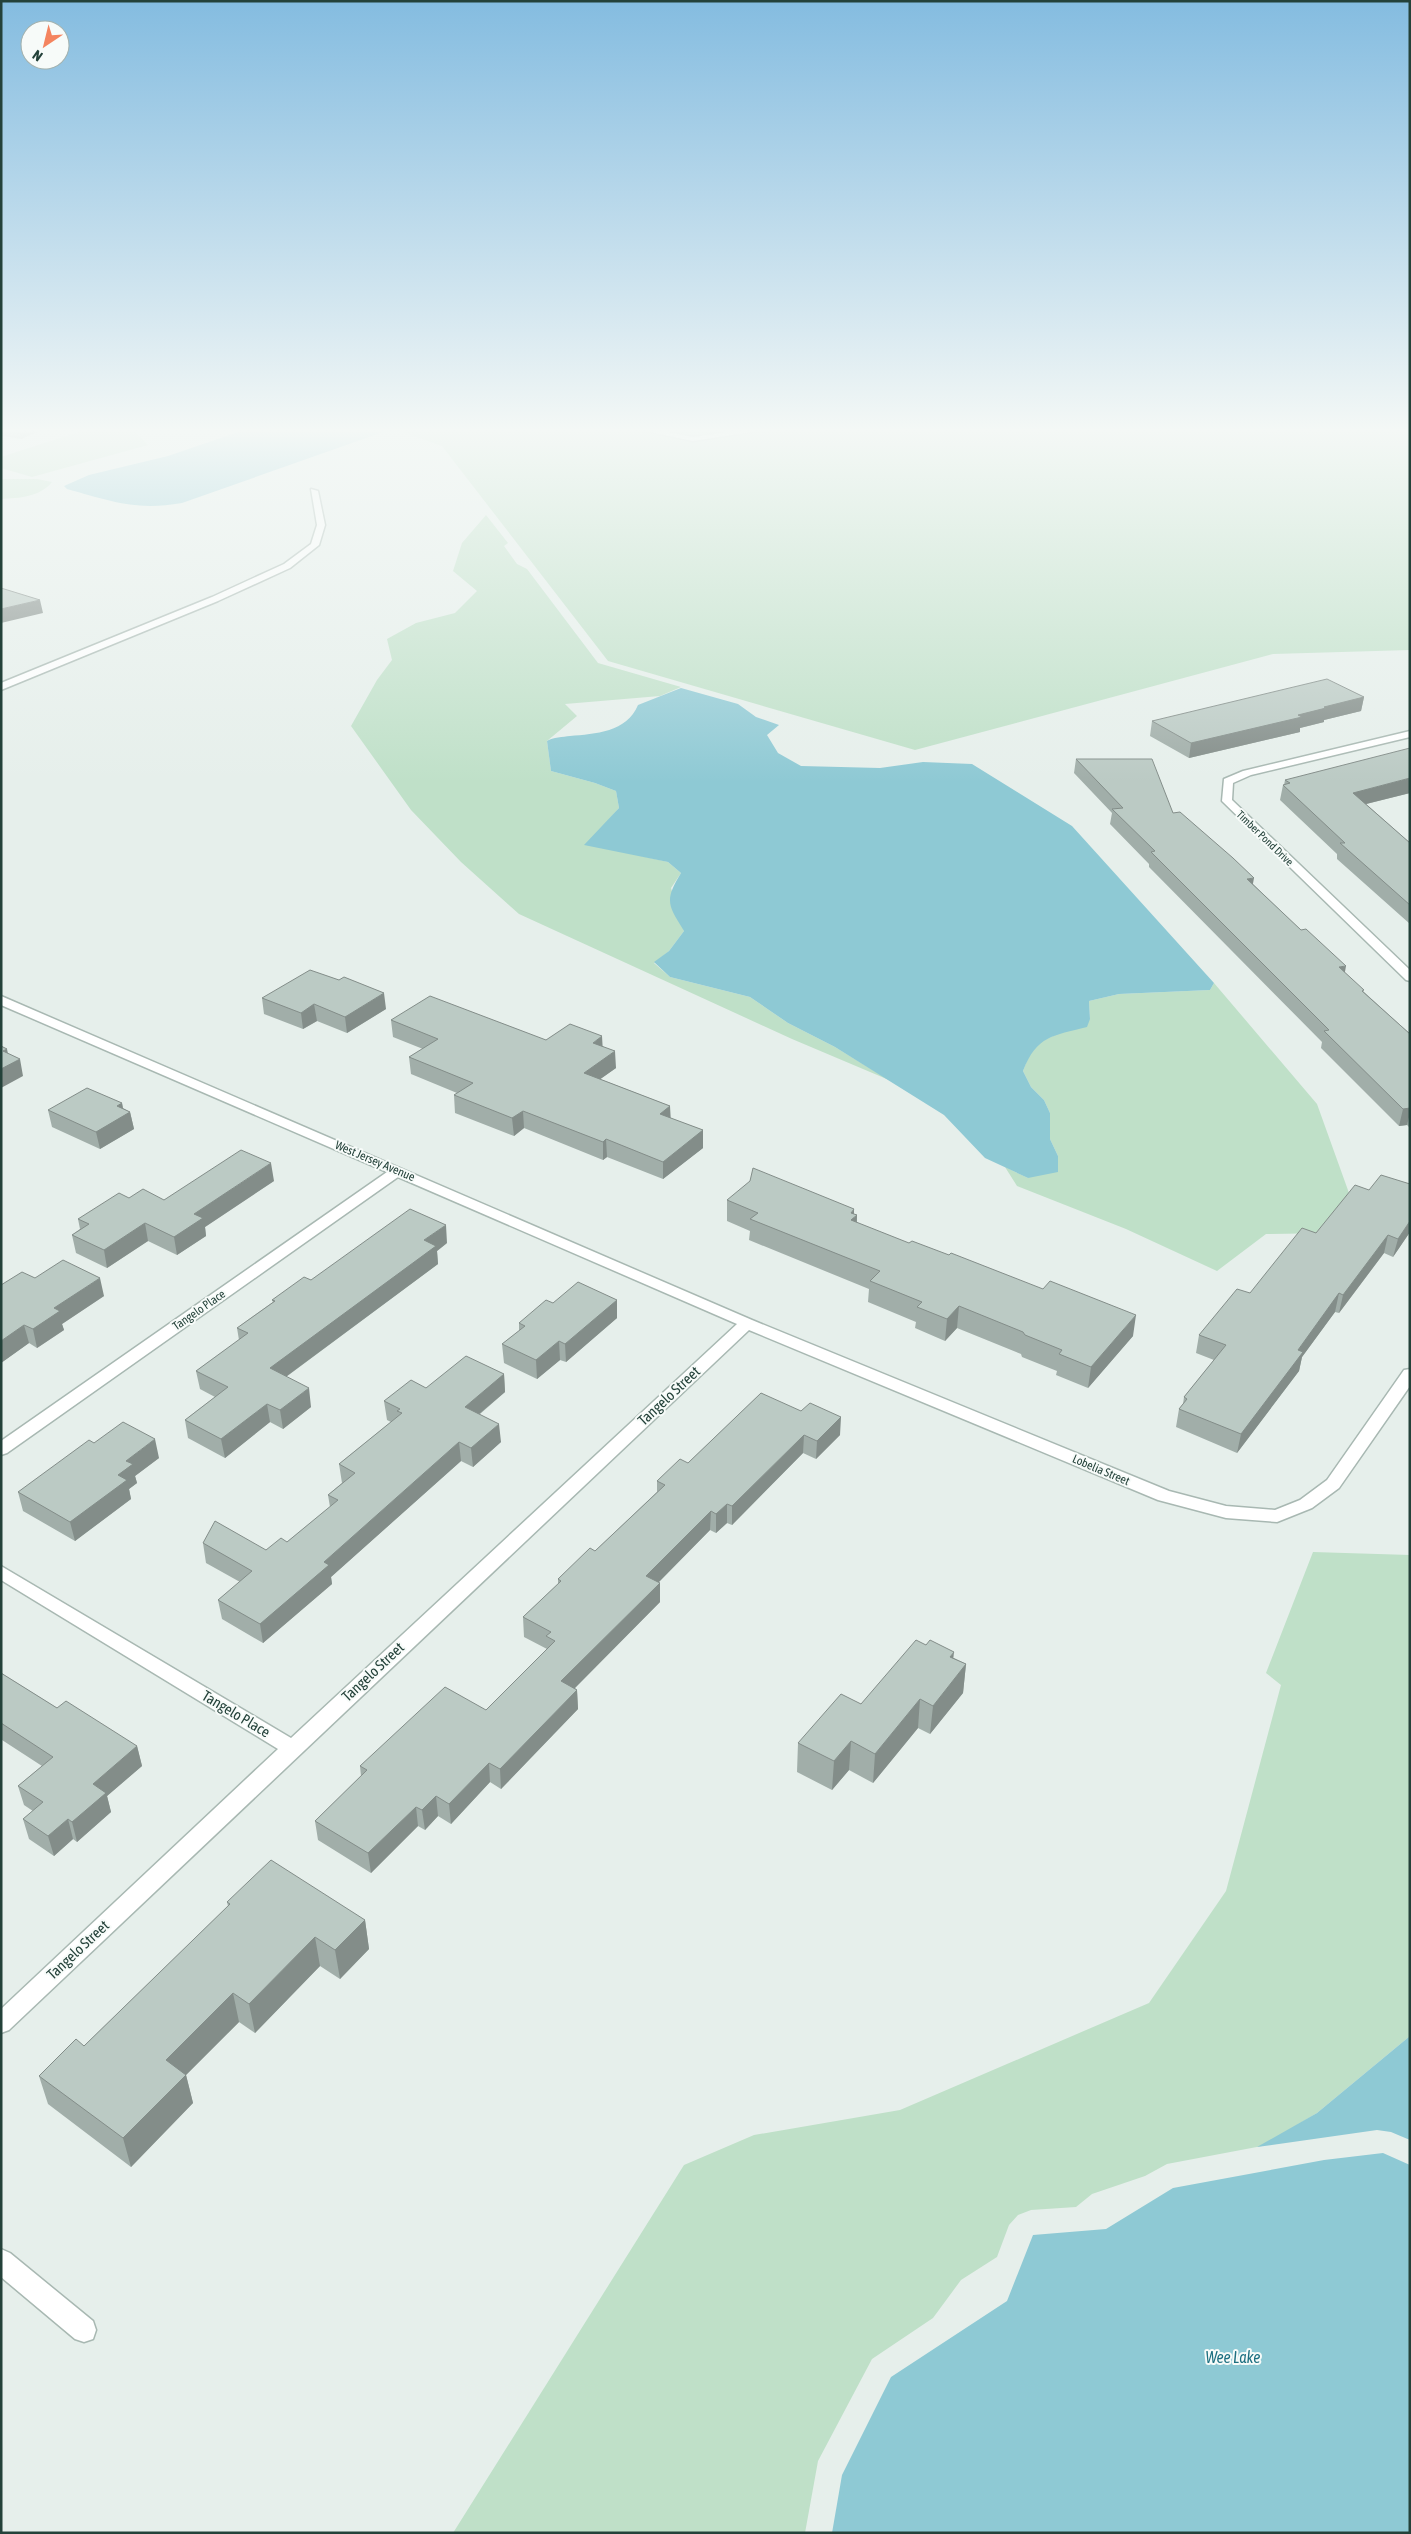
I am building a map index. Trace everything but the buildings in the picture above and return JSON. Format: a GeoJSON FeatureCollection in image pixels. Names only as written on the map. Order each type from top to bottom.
{"type":"FeatureCollection","features":[{"type":"Feature","properties":{"kind":"street"},"geometry":{"type":"LineString","coordinates":[[1,687],[206,602],[287,566],[313,546]]}},
{"type":"Feature","properties":{"kind":"street","name":"Timber Pond Drive"},"geometry":{"type":"LineString","coordinates":[[1410,734],[1247,773],[1228,781],[1227,801],[1410,977]]}},
{"type":"Feature","properties":{"kind":"street","name":"West Jersey Avenue"},"geometry":{"type":"LineString","coordinates":[[1,1000],[747,1323]]}},
{"type":"Feature","properties":{"kind":"street","name":"Tangelo Place"},"geometry":{"type":"LineString","coordinates":[[1,1449],[398,1171]]}},
{"type":"Feature","properties":{"kind":"street","name":"Lobelia Street"},"geometry":{"type":"LineString","coordinates":[[747,1323],[1164,1496],[1226,1512],[1260,1515],[1277,1516],[1306,1504],[1333,1484],[1410,1374]]}},
{"type":"Feature","properties":{"kind":"street","name":"Tangelo Street"},"geometry":{"type":"LineString","coordinates":[[1,2023],[747,1323]]}},
{"type":"Feature","properties":{"kind":"street","name":"Tangelo Place"},"geometry":{"type":"LineString","coordinates":[[1,1572],[292,1748]]}},
{"type":"Feature","properties":{"kind":"street"},"geometry":{"type":"LineString","coordinates":[[1,2260],[84,2330]]}},
{"type":"Feature","properties":{"kind":"green space"},"geometry":{"type":"Polygon","coordinates":[[[461,546],[504,546],[517,564],[527,569],[598,663],[681,687],[660,696],[565,704],[577,716],[547,741],[551,771],[616,791],[619,808],[606,823],[633,854],[668,862],[681,873],[671,888],[684,931],[669,951],[654,963],[670,977],[750,997],[788,1023],[835,1047],[889,1080],[792,1039],[519,914],[461,862],[411,810],[351,726],[377,680],[392,660],[387,639],[416,623],[455,613],[477,591],[453,571],[461,546]]]}},
{"type":"Feature","properties":{"kind":"green space"},"geometry":{"type":"Polygon","coordinates":[[[519,546],[1410,546],[1410,650],[1273,654],[915,750],[608,661],[519,546]]]}},
{"type":"Feature","properties":{"kind":"green space"},"geometry":{"type":"Polygon","coordinates":[[[1214,983],[1317,1104],[1349,1193],[1335,1233],[1266,1234],[1217,1271],[1126,1229],[1017,1186],[1005,1167],[1028,1178],[1058,1156],[1050,1139],[1050,1113],[1044,1100],[1031,1087],[1023,1071],[1029,1055],[1040,1042],[1090,1019],[1089,1001],[1119,994],[1210,990],[1214,983]]]}},
{"type":"Feature","properties":{"kind":"green space"},"geometry":{"type":"Polygon","coordinates":[[[1313,1552],[1410,1555],[1410,2036],[1317,2113],[1262,2146],[1167,2164],[1145,2176],[1092,2194],[1076,2207],[1031,2210],[1018,2215],[1009,2225],[997,2257],[961,2280],[933,2318],[872,2359],[818,2461],[805,2533],[453,2533],[684,2165],[754,2135],[900,2110],[1149,2003],[1226,1891],[1281,1685],[1266,1673],[1313,1552]]]}},
{"type":"Feature","properties":{"kind":"water"},"geometry":{"type":"Polygon","coordinates":[[[681,688],[738,704],[756,717],[779,725],[767,735],[778,753],[801,766],[880,768],[923,762],[972,764],[1072,826],[1214,983],[1210,990],[1119,994],[1089,1001],[1090,1019],[1087,1027],[1056,1035],[1040,1044],[1034,1050],[1023,1071],[1031,1087],[1044,1100],[1050,1113],[1050,1139],[1058,1156],[1058,1172],[1028,1178],[985,1158],[944,1115],[835,1047],[788,1023],[750,997],[670,977],[654,962],[669,951],[684,931],[674,915],[670,903],[672,890],[681,873],[668,862],[584,845],[619,808],[616,791],[551,771],[547,741],[558,737],[609,730],[626,721],[638,705],[681,688]]]}},
{"type":"Feature","properties":{"kind":"water"},"geometry":{"type":"Polygon","coordinates":[[[1410,2036],[1410,2140],[1391,2132],[1377,2130],[1257,2147],[1317,2113],[1410,2036]]]}},
{"type":"Feature","properties":{"kind":"water","name":"Wee Lake"},"geometry":{"type":"Polygon","coordinates":[[[1383,2153],[1410,2165],[1410,2533],[832,2533],[842,2475],[891,2377],[1007,2301],[1033,2235],[1106,2229],[1173,2188],[1324,2160],[1383,2153]]]}}]}
